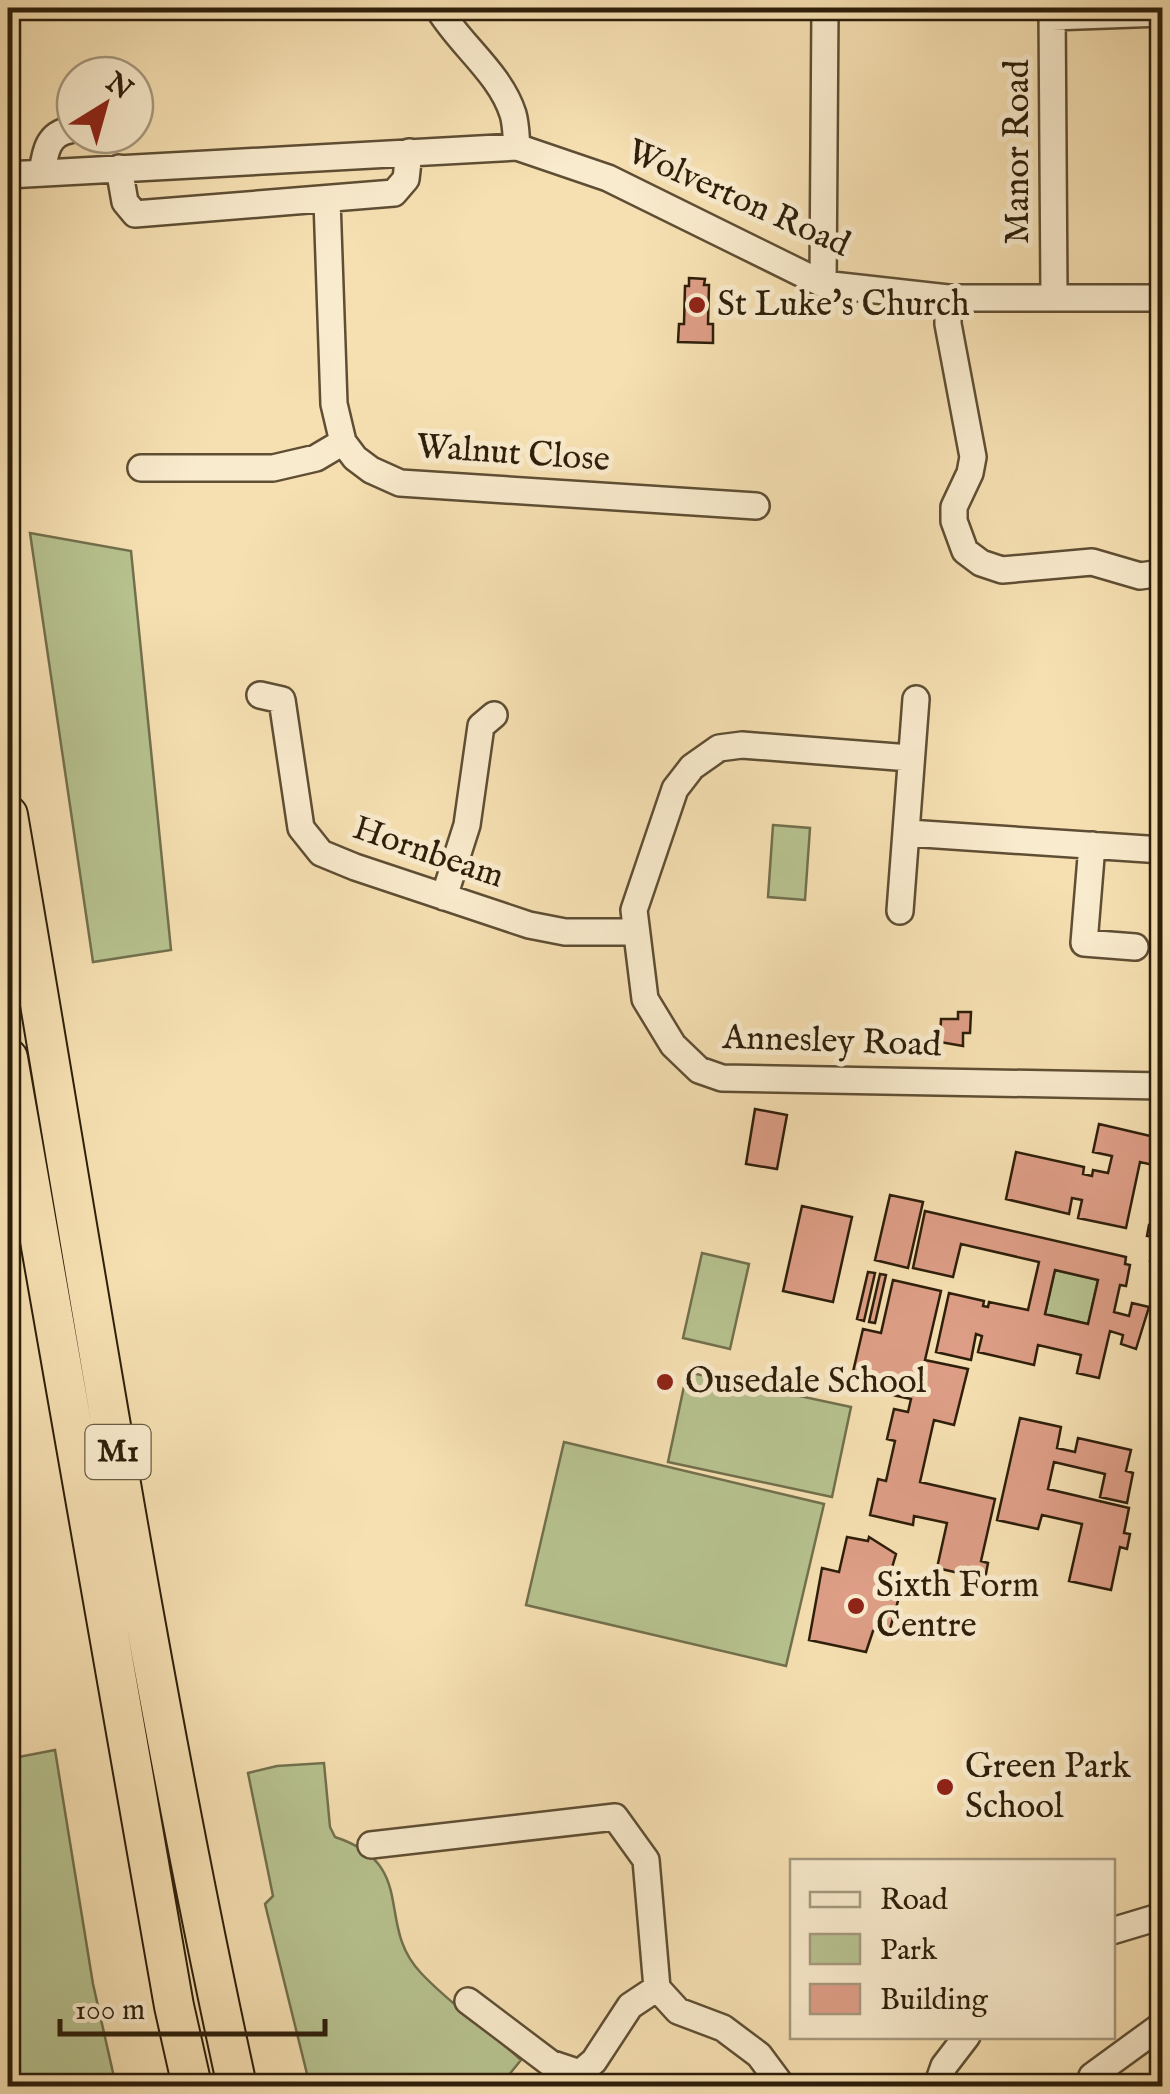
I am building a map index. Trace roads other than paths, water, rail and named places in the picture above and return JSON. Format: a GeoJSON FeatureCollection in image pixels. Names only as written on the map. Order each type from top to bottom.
{"type":"FeatureCollection","features":[{"type":"Feature","properties":{"kind":"highway","name":"M1"},"geometry":{"type":"LineString","coordinates":[[8,815],[144,1604],[237,2086]]}},
{"type":"Feature","properties":{"kind":"highway","name":"M1"},"geometry":{"type":"LineString","coordinates":[[8,1058],[171,1986],[192,2086]]}},
{"type":"Feature","properties":{"kind":"street"},"geometry":{"type":"LineString","coordinates":[[438,8],[502,93],[512,114],[517,146]]}},
{"type":"Feature","properties":{"kind":"street"},"geometry":{"type":"LineString","coordinates":[[823,284],[825,8]]}},
{"type":"Feature","properties":{"kind":"street"},"geometry":{"type":"LineString","coordinates":[[1052,12],[1162,13]]}},
{"type":"Feature","properties":{"kind":"street","name":"Manor Road"},"geometry":{"type":"LineString","coordinates":[[1052,12],[1054,296]]}},
{"type":"Feature","properties":{"kind":"street"},"geometry":{"type":"LineString","coordinates":[[42,173],[46,146],[55,137]]}},
{"type":"Feature","properties":{"kind":"street","name":"Wolverton Road"},"geometry":{"type":"LineString","coordinates":[[8,174],[517,146],[608,178],[823,284],[948,298],[1162,298]]}},
{"type":"Feature","properties":{"kind":"street"},"geometry":{"type":"LineString","coordinates":[[118,168],[125,202],[135,214],[394,193],[406,178],[409,152]]}},
{"type":"Feature","properties":{"kind":"street"},"geometry":{"type":"LineString","coordinates":[[140,468],[178,458],[273,468],[316,458],[343,442],[334,404],[327,200]]}},
{"type":"Feature","properties":{"kind":"street"},"geometry":{"type":"LineString","coordinates":[[948,298],[948,324],[973,457],[954,507],[964,551],[982,564],[1002,570],[1092,562],[1140,576],[1162,573]]}},
{"type":"Feature","properties":{"kind":"street","name":"Walnut Close"},"geometry":{"type":"LineString","coordinates":[[343,442],[355,458],[400,483],[756,506]]}},
{"type":"Feature","properties":{"kind":"street","name":"Hornbeam"},"geometry":{"type":"LineString","coordinates":[[260,695],[282,700],[301,828],[322,852],[530,925],[565,932],[634,932]]}},
{"type":"Feature","properties":{"kind":"street"},"geometry":{"type":"LineString","coordinates":[[900,912],[916,698]]}},
{"type":"Feature","properties":{"kind":"street"},"geometry":{"type":"LineString","coordinates":[[444,897],[467,824],[482,726],[494,716]]}},
{"type":"Feature","properties":{"kind":"street","name":"Annesley Road"},"geometry":{"type":"LineString","coordinates":[[910,758],[742,746],[718,748],[692,767],[675,788],[634,910],[645,1000],[673,1045],[700,1070],[722,1078],[1162,1086]]}},
{"type":"Feature","properties":{"kind":"street"},"geometry":{"type":"LineString","coordinates":[[908,832],[1162,850]]}},
{"type":"Feature","properties":{"kind":"street"},"geometry":{"type":"LineString","coordinates":[[1092,845],[1084,943],[1135,947]]}},
{"type":"Feature","properties":{"kind":"street"},"geometry":{"type":"LineString","coordinates":[[371,1845],[615,1817],[646,1860],[658,1988],[678,2011],[723,2028],[759,2054],[782,2086]]}},
{"type":"Feature","properties":{"kind":"street"},"geometry":{"type":"LineString","coordinates":[[1115,1930],[1162,1916]]}},
{"type":"Feature","properties":{"kind":"street"},"geometry":{"type":"LineString","coordinates":[[468,2001],[550,2063],[580,2072],[594,2060],[630,2006],[658,1988]]}},
{"type":"Feature","properties":{"kind":"street"},"geometry":{"type":"LineString","coordinates":[[1090,2083],[1162,2024]]}},
{"type":"Feature","properties":{"kind":"street"},"geometry":{"type":"LineString","coordinates":[[937,2086],[944,2066],[965,2039]]}},
{"type":"Feature","properties":{"kind":"place","name":"St Luke's Church"},"geometry":{"type":"Point","coordinates":[697,305]}},
{"type":"Feature","properties":{"kind":"place","name":"Ousedale School"},"geometry":{"type":"Point","coordinates":[665,1382]}},
{"type":"Feature","properties":{"kind":"place","name":"Sixth Form Centre"},"geometry":{"type":"Point","coordinates":[856,1606]}},
{"type":"Feature","properties":{"kind":"place","name":"Green Park School"},"geometry":{"type":"Point","coordinates":[945,1787]}}]}
